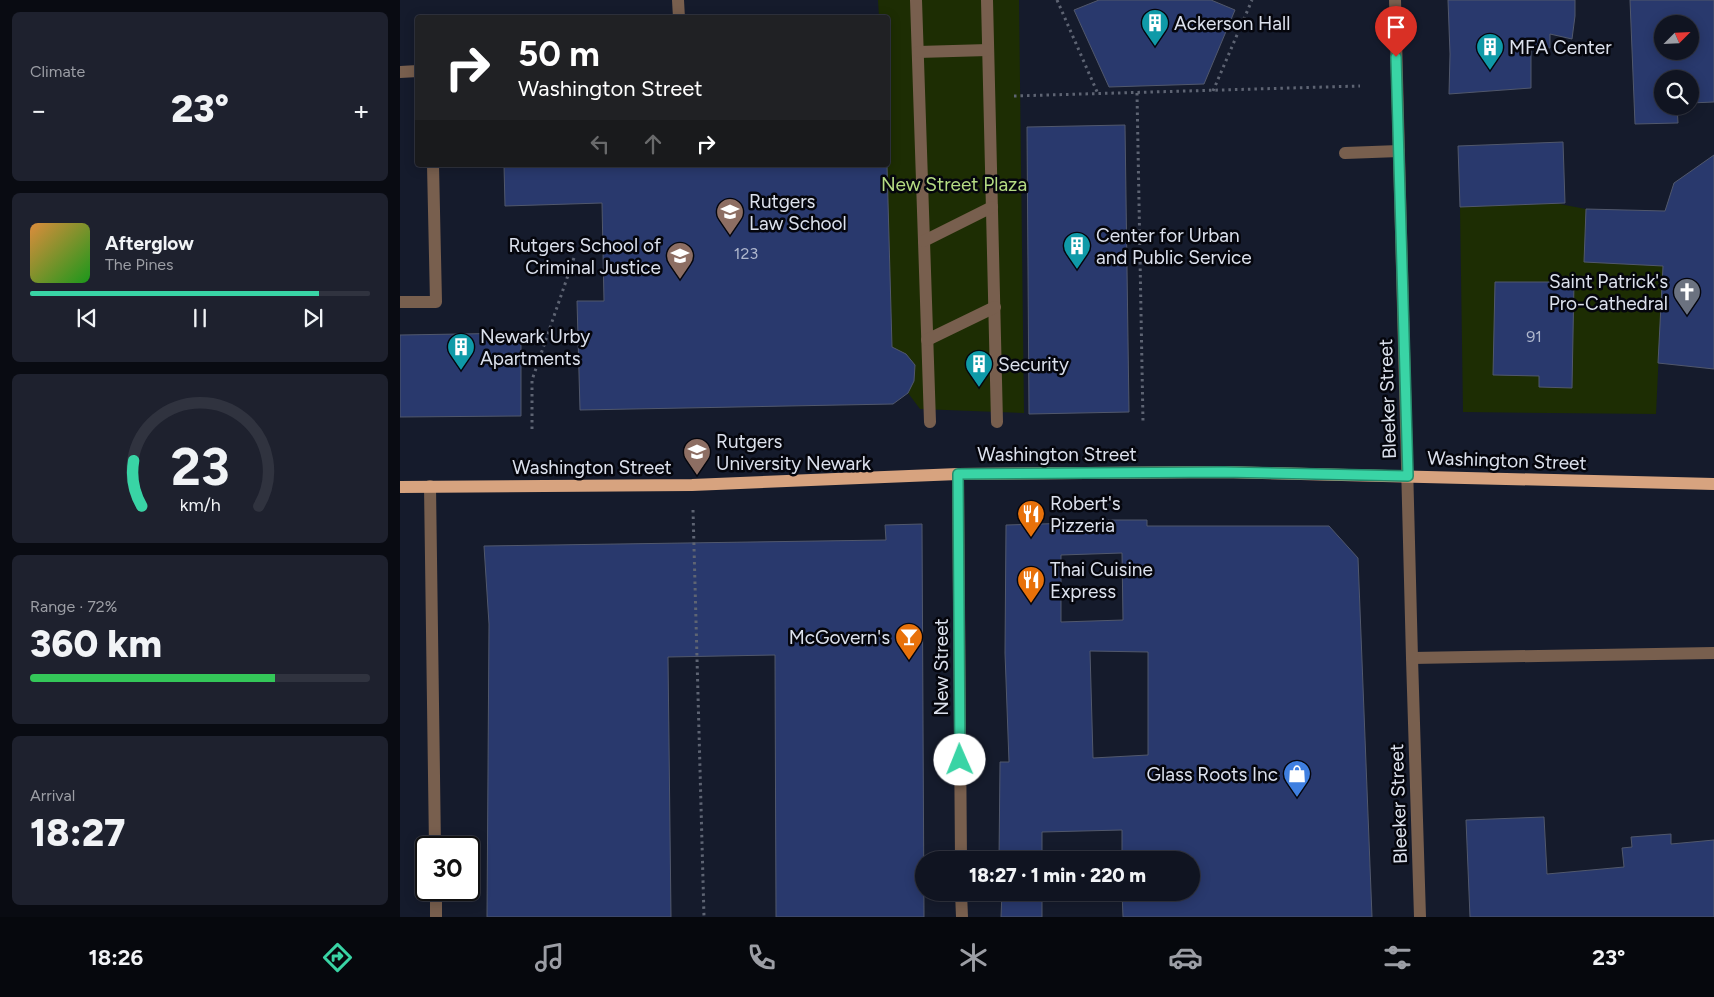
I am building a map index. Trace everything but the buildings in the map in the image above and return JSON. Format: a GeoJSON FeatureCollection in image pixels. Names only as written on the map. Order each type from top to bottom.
{"type":"FeatureCollection","features":[{"type":"Feature","properties":{"kind":"main road","name":"Washington Street"},"geometry":{"type":"LineString","coordinates":[[400,487],[692,485],[958,474],[1224,472],[1714,484]]}},
{"type":"Feature","properties":{"kind":"street"},"geometry":{"type":"LineString","coordinates":[[678,0],[679,15]]}},
{"type":"Feature","properties":{"kind":"street"},"geometry":{"type":"LineString","coordinates":[[916,0],[930,422]]}},
{"type":"Feature","properties":{"kind":"street"},"geometry":{"type":"LineString","coordinates":[[987,0],[997,422]]}},
{"type":"Feature","properties":{"kind":"street","name":"Bleeker Street"},"geometry":{"type":"LineString","coordinates":[[1395,0],[1420,917]]}},
{"type":"Feature","properties":{"kind":"street"},"geometry":{"type":"LineString","coordinates":[[918,52],[988,50]]}},
{"type":"Feature","properties":{"kind":"street"},"geometry":{"type":"LineString","coordinates":[[400,72],[415,71]]}},
{"type":"Feature","properties":{"kind":"street"},"geometry":{"type":"LineString","coordinates":[[1345,153],[1399,151]]}},
{"type":"Feature","properties":{"kind":"street"},"geometry":{"type":"LineString","coordinates":[[400,302],[436,302],[434,167]]}},
{"type":"Feature","properties":{"kind":"street"},"geometry":{"type":"LineString","coordinates":[[924,241],[992,207]]}},
{"type":"Feature","properties":{"kind":"street"},"geometry":{"type":"LineString","coordinates":[[927,340],[995,307]]}},
{"type":"Feature","properties":{"kind":"street","name":"New Street"},"geometry":{"type":"LineString","coordinates":[[958,474],[961,851]]}},
{"type":"Feature","properties":{"kind":"street"},"geometry":{"type":"LineString","coordinates":[[430,486],[435,836]]}},
{"type":"Feature","properties":{"kind":"street"},"geometry":{"type":"LineString","coordinates":[[1412,658],[1714,653]]}},
{"type":"Feature","properties":{"kind":"street"},"geometry":{"type":"LineString","coordinates":[[436,901],[436,917]]}},
{"type":"Feature","properties":{"kind":"street"},"geometry":{"type":"LineString","coordinates":[[961,901],[962,917]]}},
{"type":"Feature","properties":{"kind":"path"},"geometry":{"type":"LineString","coordinates":[[1057,0],[1098,94]]}},
{"type":"Feature","properties":{"kind":"path"},"geometry":{"type":"LineString","coordinates":[[1213,91],[1252,0]]}},
{"type":"Feature","properties":{"kind":"path"},"geometry":{"type":"LineString","coordinates":[[989,97],[1360,86]]}},
{"type":"Feature","properties":{"kind":"path"},"geometry":{"type":"LineString","coordinates":[[1137,93],[1143,422]]}},
{"type":"Feature","properties":{"kind":"path"},"geometry":{"type":"LineString","coordinates":[[532,429],[532,380],[575,255]]}},
{"type":"Feature","properties":{"kind":"path"},"geometry":{"type":"LineString","coordinates":[[692,485],[704,917]]}},
{"type":"Feature","properties":{"kind":"green space","name":"New Street Plaza"},"geometry":{"type":"Polygon","coordinates":[[[878,0],[1019,0],[1024,413],[920,409],[908,393],[914,377],[914,365],[906,355],[892,347],[887,167],[890,167],[890,15],[879,15],[878,0]]]}},
{"type":"Feature","properties":{"kind":"green space"},"geometry":{"type":"Polygon","coordinates":[[[1554,203],[1586,209],[1585,262],[1663,266],[1656,414],[1463,412],[1460,207],[1554,203]]]}},
{"type":"Feature","properties":{"kind":"place","name":"Ackerson Hall"},"geometry":{"type":"Point","coordinates":[1155,47]}},
{"type":"Feature","properties":{"kind":"place","name":"MFA Center"},"geometry":{"type":"Point","coordinates":[1490,71]}},
{"type":"Feature","properties":{"kind":"place","name":"Rutgers Law School"},"geometry":{"type":"Point","coordinates":[730,236]}},
{"type":"Feature","properties":{"kind":"place","name":"Center for Urban and Public Service"},"geometry":{"type":"Point","coordinates":[1077,270]}},
{"type":"Feature","properties":{"kind":"place","name":"Rutgers School of Criminal Justice"},"geometry":{"type":"Point","coordinates":[680,280]}},
{"type":"Feature","properties":{"kind":"place","name":"Saint Patrick's Pro-Cathedral"},"geometry":{"type":"Point","coordinates":[1687,316]}},
{"type":"Feature","properties":{"kind":"place","name":"Newark Urby Apartments"},"geometry":{"type":"Point","coordinates":[461,371]}},
{"type":"Feature","properties":{"kind":"place","name":"Security"},"geometry":{"type":"Point","coordinates":[979,388]}},
{"type":"Feature","properties":{"kind":"place","name":"Rutgers University Newark"},"geometry":{"type":"Point","coordinates":[697,476]}},
{"type":"Feature","properties":{"kind":"place","name":"Robert's Pizzeria"},"geometry":{"type":"Point","coordinates":[1031,538]}},
{"type":"Feature","properties":{"kind":"place","name":"Thai Cuisine Express"},"geometry":{"type":"Point","coordinates":[1031,604]}},
{"type":"Feature","properties":{"kind":"place","name":"McGovern's"},"geometry":{"type":"Point","coordinates":[909,661]}},
{"type":"Feature","properties":{"kind":"place","name":"Glass Roots Inc"},"geometry":{"type":"Point","coordinates":[1297,798]}},
{"type":"Feature","properties":{"kind":"route"},"geometry":{"type":"LineString","coordinates":[[960,760],[958,474],[1224,472],[1408,476],[1396,57]]}}]}
